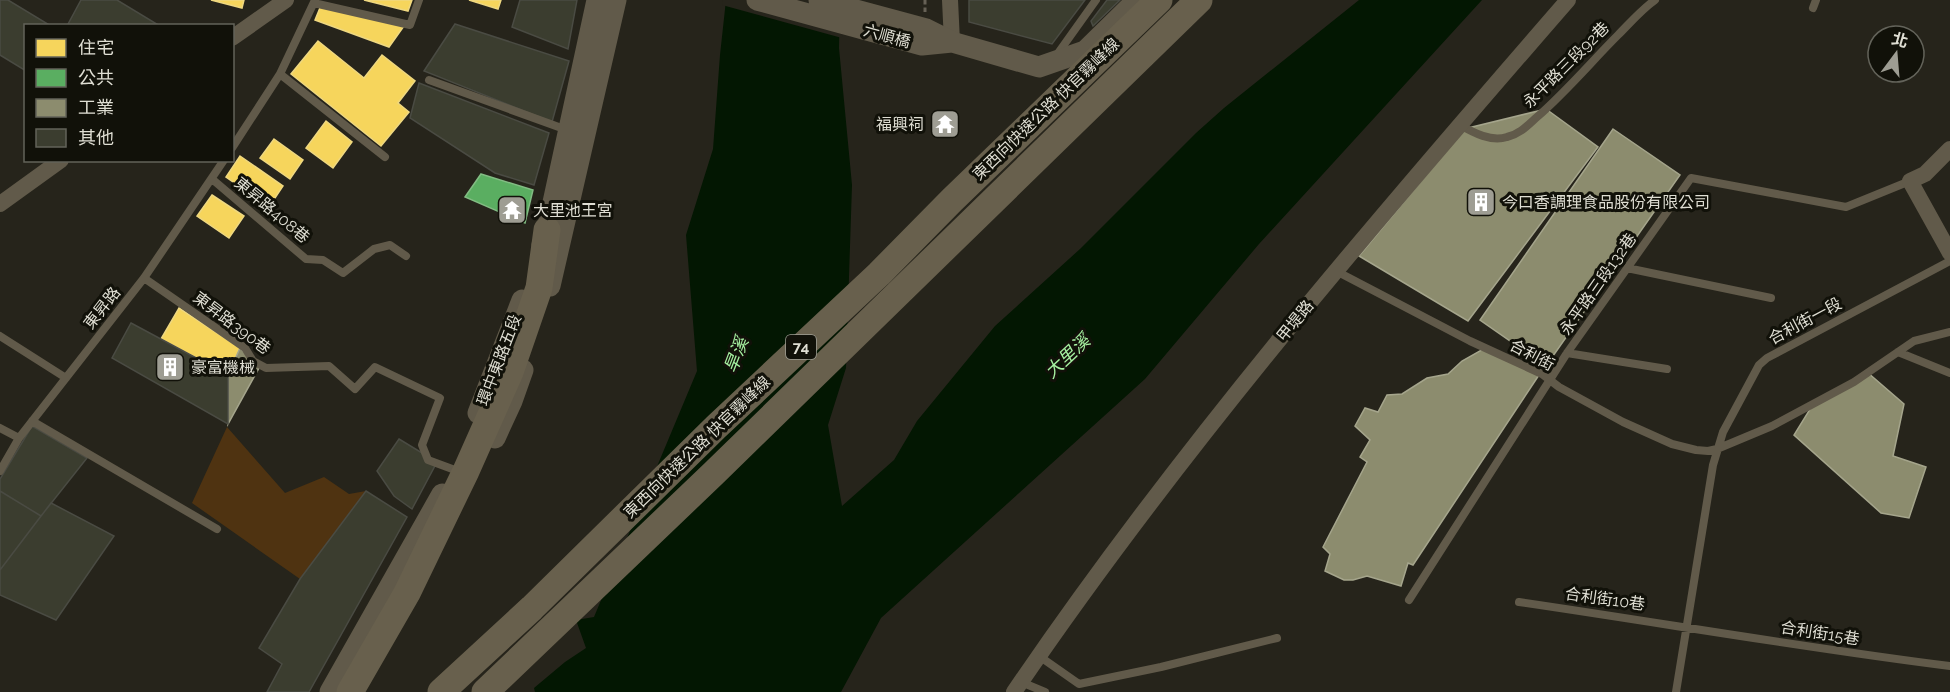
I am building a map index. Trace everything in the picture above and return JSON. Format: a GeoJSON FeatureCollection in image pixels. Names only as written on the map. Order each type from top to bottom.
{"type":"FeatureCollection","features":[{"type":"Feature","properties":{"kind":"highway","name":"東西向快速公路 快官霧峰線"},"geometry":{"type":"LineString","coordinates":[[441,692],[532,608],[716,427],[879,274],[952,200],[1159,0]]}},
{"type":"Feature","properties":{"kind":"highway","name":"東西向快速公路 快官霧峰線"},"geometry":{"type":"LineString","coordinates":[[485,692],[714,473],[1199,0]]}},
{"type":"Feature","properties":{"kind":"highway"},"geometry":{"type":"LineString","coordinates":[[350,692],[407,592],[460,471],[510,372],[539,288],[547,230]]}},
{"type":"Feature","properties":{"kind":"street"},"geometry":{"type":"LineString","coordinates":[[234,37],[286,0]]}},
{"type":"Feature","properties":{"kind":"street"},"geometry":{"type":"LineString","coordinates":[[547,230],[597,0]]}},
{"type":"Feature","properties":{"kind":"street","name":"環中東路五段"},"geometry":{"type":"LineString","coordinates":[[364,692],[424,588],[512,401],[547,301],[616,0]]}},
{"type":"Feature","properties":{"kind":"street","name":"六順橋"},"geometry":{"type":"LineString","coordinates":[[757,0],[922,45],[952,42]]}},
{"type":"Feature","properties":{"kind":"street","name":"六順橋"},"geometry":{"type":"LineString","coordinates":[[819,0],[926,29],[952,42]]}},
{"type":"Feature","properties":{"kind":"street"},"geometry":{"type":"LineString","coordinates":[[950,0],[952,42],[1039,67],[1085,51],[1137,0]]}},
{"type":"Feature","properties":{"kind":"street","name":"甲堤路"},"geometry":{"type":"LineString","coordinates":[[1017,687],[1120,544],[1215,420],[1336,271],[1568,0]]}},
{"type":"Feature","properties":{"kind":"street"},"geometry":{"type":"LineString","coordinates":[[1950,149],[1925,174],[1910,181],[1950,253]]}},
{"type":"Feature","properties":{"kind":"street"},"geometry":{"type":"LineString","coordinates":[[0,204],[58,162]]}},
{"type":"Feature","properties":{"kind":"street"},"geometry":{"type":"LineString","coordinates":[[330,692],[460,471]]}},
{"type":"Feature","properties":{"kind":"lane"},"geometry":{"type":"LineString","coordinates":[[234,145],[280,74],[315,1],[411,25],[419,0]]}},
{"type":"Feature","properties":{"kind":"lane"},"geometry":{"type":"LineString","coordinates":[[1051,64],[1096,0]]}},
{"type":"Feature","properties":{"kind":"lane","name":"永平路三段92巷"},"geometry":{"type":"LineString","coordinates":[[1460,124],[1472,132],[1493,138],[1517,134],[1559,98],[1654,0]]}},
{"type":"Feature","properties":{"kind":"lane"},"geometry":{"type":"LineString","coordinates":[[280,74],[385,157]]}},
{"type":"Feature","properties":{"kind":"lane"},"geometry":{"type":"LineString","coordinates":[[429,80],[570,131]]}},
{"type":"Feature","properties":{"kind":"lane","name":"東昇路"},"geometry":{"type":"LineString","coordinates":[[0,471],[19,438],[144,278],[223,162]]}},
{"type":"Feature","properties":{"kind":"lane","name":"永平路三段132巷"},"geometry":{"type":"LineString","coordinates":[[1409,600],[1567,353],[1691,178],[1846,207],[1910,181]]}},
{"type":"Feature","properties":{"kind":"lane","name":"東昇路408巷"},"geometry":{"type":"LineString","coordinates":[[212,179],[306,259],[323,260],[343,273],[374,249],[390,245],[406,256]]}},
{"type":"Feature","properties":{"kind":"lane","name":"合利街一段"},"geometry":{"type":"LineString","coordinates":[[1718,449],[1723,432],[1759,365],[1767,358],[1950,261]]}},
{"type":"Feature","properties":{"kind":"lane"},"geometry":{"type":"LineString","coordinates":[[1627,268],[1771,298]]}},
{"type":"Feature","properties":{"kind":"lane","name":"合利街"},"geometry":{"type":"LineString","coordinates":[[1336,271],[1470,341],[1542,374],[1558,387],[1623,422],[1672,444],[1696,450],[1718,449],[1772,426],[1854,382],[1914,341],[1950,332]]}},
{"type":"Feature","properties":{"kind":"lane","name":"東昇路390巷"},"geometry":{"type":"LineString","coordinates":[[144,278],[245,348],[253,362],[266,368],[329,366],[355,389],[375,367],[440,398],[422,445],[428,460],[460,471]]}},
{"type":"Feature","properties":{"kind":"lane"},"geometry":{"type":"LineString","coordinates":[[0,336],[66,378]]}},
{"type":"Feature","properties":{"kind":"lane"},"geometry":{"type":"LineString","coordinates":[[1898,352],[1950,373]]}},
{"type":"Feature","properties":{"kind":"lane"},"geometry":{"type":"LineString","coordinates":[[1567,353],[1667,369]]}},
{"type":"Feature","properties":{"kind":"lane"},"geometry":{"type":"LineString","coordinates":[[32,421],[217,529]]}},
{"type":"Feature","properties":{"kind":"lane"},"geometry":{"type":"LineString","coordinates":[[0,428],[19,438]]}},
{"type":"Feature","properties":{"kind":"lane"},"geometry":{"type":"LineString","coordinates":[[1676,692],[1713,465],[1718,449]]}},
{"type":"Feature","properties":{"kind":"lane","name":"合利街10巷"},"geometry":{"type":"LineString","coordinates":[[1519,602],[1687,626]]}},
{"type":"Feature","properties":{"kind":"lane","name":"合利街15巷"},"geometry":{"type":"LineString","coordinates":[[1687,626],[1828,650],[1950,666]]}},
{"type":"Feature","properties":{"kind":"lane"},"geometry":{"type":"LineString","coordinates":[[1039,656],[1080,684],[1161,667],[1277,638]]}},
{"type":"Feature","properties":{"kind":"lane","name":"甲堤路"},"geometry":{"type":"LineString","coordinates":[[1017,687],[1045,692]]}},
{"type":"Feature","properties":{"kind":"shaded area"},"geometry":{"type":"Polygon","coordinates":[[[227,427],[285,493],[324,477],[349,494],[366,491],[300,579],[192,503],[227,427]]]}},
{"type":"Feature","properties":{"kind":"water"},"geometry":{"type":"Polygon","coordinates":[[[726,0],[840,0],[839,48],[852,185],[846,368],[828,425],[842,506],[894,460],[917,421],[995,326],[1080,249],[1196,133],[1359,0],[1482,0],[1259,244],[1145,379],[881,618],[841,692],[535,692],[534,688],[586,648],[576,620],[594,617],[697,371],[686,235],[713,149],[726,0]]]}},
{"type":"Feature","properties":{"kind":"pier"},"geometry":{"type":"Polygon","coordinates":[[[723,0],[843,0],[842,38],[722,5],[723,0]]]}},
{"type":"Feature","properties":{"kind":"building: 住宅"},"geometry":{"type":"Polygon","coordinates":[[[211,0],[244,0],[242,8],[211,0]]]}},
{"type":"Feature","properties":{"kind":"building: 住宅"},"geometry":{"type":"Polygon","coordinates":[[[364,0],[412,0],[408,11],[364,0]]]}},
{"type":"Feature","properties":{"kind":"building: 住宅"},"geometry":{"type":"Polygon","coordinates":[[[469,0],[501,0],[498,9],[469,0]]]}},
{"type":"Feature","properties":{"kind":"building: 住宅"},"geometry":{"type":"Polygon","coordinates":[[[322,3],[404,26],[389,47],[315,20],[322,3]]]}},
{"type":"Feature","properties":{"kind":"building: 住宅"},"geometry":{"type":"Polygon","coordinates":[[[318,41],[364,78],[382,55],[415,81],[398,103],[409,112],[381,146],[291,74],[318,41]]]}},
{"type":"Feature","properties":{"kind":"building: 住宅"},"geometry":{"type":"Polygon","coordinates":[[[326,121],[352,142],[333,168],[306,148],[326,121]]]}},
{"type":"Feature","properties":{"kind":"building: 住宅"},"geometry":{"type":"Polygon","coordinates":[[[274,139],[303,160],[290,179],[260,158],[274,139]]]}},
{"type":"Feature","properties":{"kind":"building: 住宅"},"geometry":{"type":"Polygon","coordinates":[[[240,156],[283,186],[269,207],[226,177],[240,156]]]}},
{"type":"Feature","properties":{"kind":"building: 住宅"},"geometry":{"type":"Polygon","coordinates":[[[212,195],[244,216],[229,238],[197,216],[212,195]]]}},
{"type":"Feature","properties":{"kind":"building: 住宅"},"geometry":{"type":"Polygon","coordinates":[[[179,308],[240,348],[228,375],[161,339],[179,308]]]}},
{"type":"Feature","properties":{"kind":"building: 公共","name":"大里池王宮"},"geometry":{"type":"Polygon","coordinates":[[[481,174],[533,190],[525,223],[465,197],[481,174]]]}},
{"type":"Feature","properties":{"kind":"building: 工業","name":"今口香調理食品股份有限公司"},"geometry":{"type":"Polygon","coordinates":[[[1546,109],[1598,147],[1468,321],[1359,256],[1464,129],[1546,109]]]}},
{"type":"Feature","properties":{"kind":"building: 工業"},"geometry":{"type":"Polygon","coordinates":[[[1613,129],[1680,175],[1546,366],[1480,320],[1613,129]]]}},
{"type":"Feature","properties":{"kind":"building: 工業"},"geometry":{"type":"Polygon","coordinates":[[[240,348],[259,368],[228,424],[228,375],[240,348]]]}},
{"type":"Feature","properties":{"kind":"building: 工業"},"geometry":{"type":"Polygon","coordinates":[[[1485,348],[1539,375],[1413,565],[1408,563],[1401,586],[1367,576],[1344,580],[1325,571],[1330,554],[1323,547],[1367,462],[1360,457],[1370,440],[1355,426],[1365,408],[1378,412],[1387,395],[1402,394],[1427,378],[1448,374],[1462,361],[1485,348]]]}},
{"type":"Feature","properties":{"kind":"building: 工業"},"geometry":{"type":"Polygon","coordinates":[[[1867,372],[1904,404],[1893,456],[1926,467],[1909,518],[1881,513],[1794,435],[1815,401],[1867,372]]]}},
{"type":"Feature","properties":{"kind":"building: 其他"},"geometry":{"type":"Polygon","coordinates":[[[0,0],[8,0],[48,24],[24,24],[24,70],[0,55],[0,0]]]}},
{"type":"Feature","properties":{"kind":"building: 其他"},"geometry":{"type":"Polygon","coordinates":[[[81,0],[117,0],[157,24],[68,24],[81,0]]]}},
{"type":"Feature","properties":{"kind":"building: 其他"},"geometry":{"type":"Polygon","coordinates":[[[520,0],[577,0],[568,49],[512,27],[520,0]]]}},
{"type":"Feature","properties":{"kind":"building: 其他"},"geometry":{"type":"Polygon","coordinates":[[[969,0],[1085,0],[1052,44],[969,22],[969,0]]]}},
{"type":"Feature","properties":{"kind":"building: 其他"},"geometry":{"type":"Polygon","coordinates":[[[1107,0],[1120,0],[1093,26],[1091,21],[1107,0]]]}},
{"type":"Feature","properties":{"kind":"building: 其他"},"geometry":{"type":"Polygon","coordinates":[[[455,24],[569,61],[552,122],[424,71],[455,24]]]}},
{"type":"Feature","properties":{"kind":"building: 其他"},"geometry":{"type":"Polygon","coordinates":[[[419,83],[549,133],[534,185],[495,173],[410,118],[419,83]]]}},
{"type":"Feature","properties":{"kind":"building: 其他","name":"豪富機械"},"geometry":{"type":"Polygon","coordinates":[[[131,323],[228,375],[228,424],[112,358],[131,323]]]}},
{"type":"Feature","properties":{"kind":"building: 其他"},"geometry":{"type":"Polygon","coordinates":[[[32,426],[87,458],[41,516],[0,491],[0,479],[32,426]]]}},
{"type":"Feature","properties":{"kind":"building: 其他"},"geometry":{"type":"Polygon","coordinates":[[[399,439],[437,462],[412,509],[394,496],[377,471],[399,439]]]}},
{"type":"Feature","properties":{"kind":"building: 其他"},"geometry":{"type":"Polygon","coordinates":[[[0,491],[41,516],[0,570],[0,491]]]}},
{"type":"Feature","properties":{"kind":"building: 其他"},"geometry":{"type":"Polygon","coordinates":[[[366,491],[407,517],[309,692],[267,692],[282,664],[259,648],[300,579],[366,491]]]}},
{"type":"Feature","properties":{"kind":"building: 其他"},"geometry":{"type":"Polygon","coordinates":[[[51,503],[114,536],[56,620],[0,595],[0,570],[51,503]]]}},
{"type":"Feature","properties":{"kind":"place","name":"福興祠"},"geometry":{"type":"Point","coordinates":[945,124]}},
{"type":"Feature","properties":{"kind":"place","name":"今口香調理食品股份有限公司"},"geometry":{"type":"Point","coordinates":[1481,202]}},
{"type":"Feature","properties":{"kind":"place","name":"大里池王宮"},"geometry":{"type":"Point","coordinates":[512,210]}},
{"type":"Feature","properties":{"kind":"place","name":"豪富機械"},"geometry":{"type":"Point","coordinates":[170,367]}},
{"type":"Feature","properties":{"kind":"water label","name":"旱溪"},"geometry":{"type":"Point","coordinates":[736,355]}},
{"type":"Feature","properties":{"kind":"water label","name":"大里溪"},"geometry":{"type":"Point","coordinates":[1067,356]}}]}
